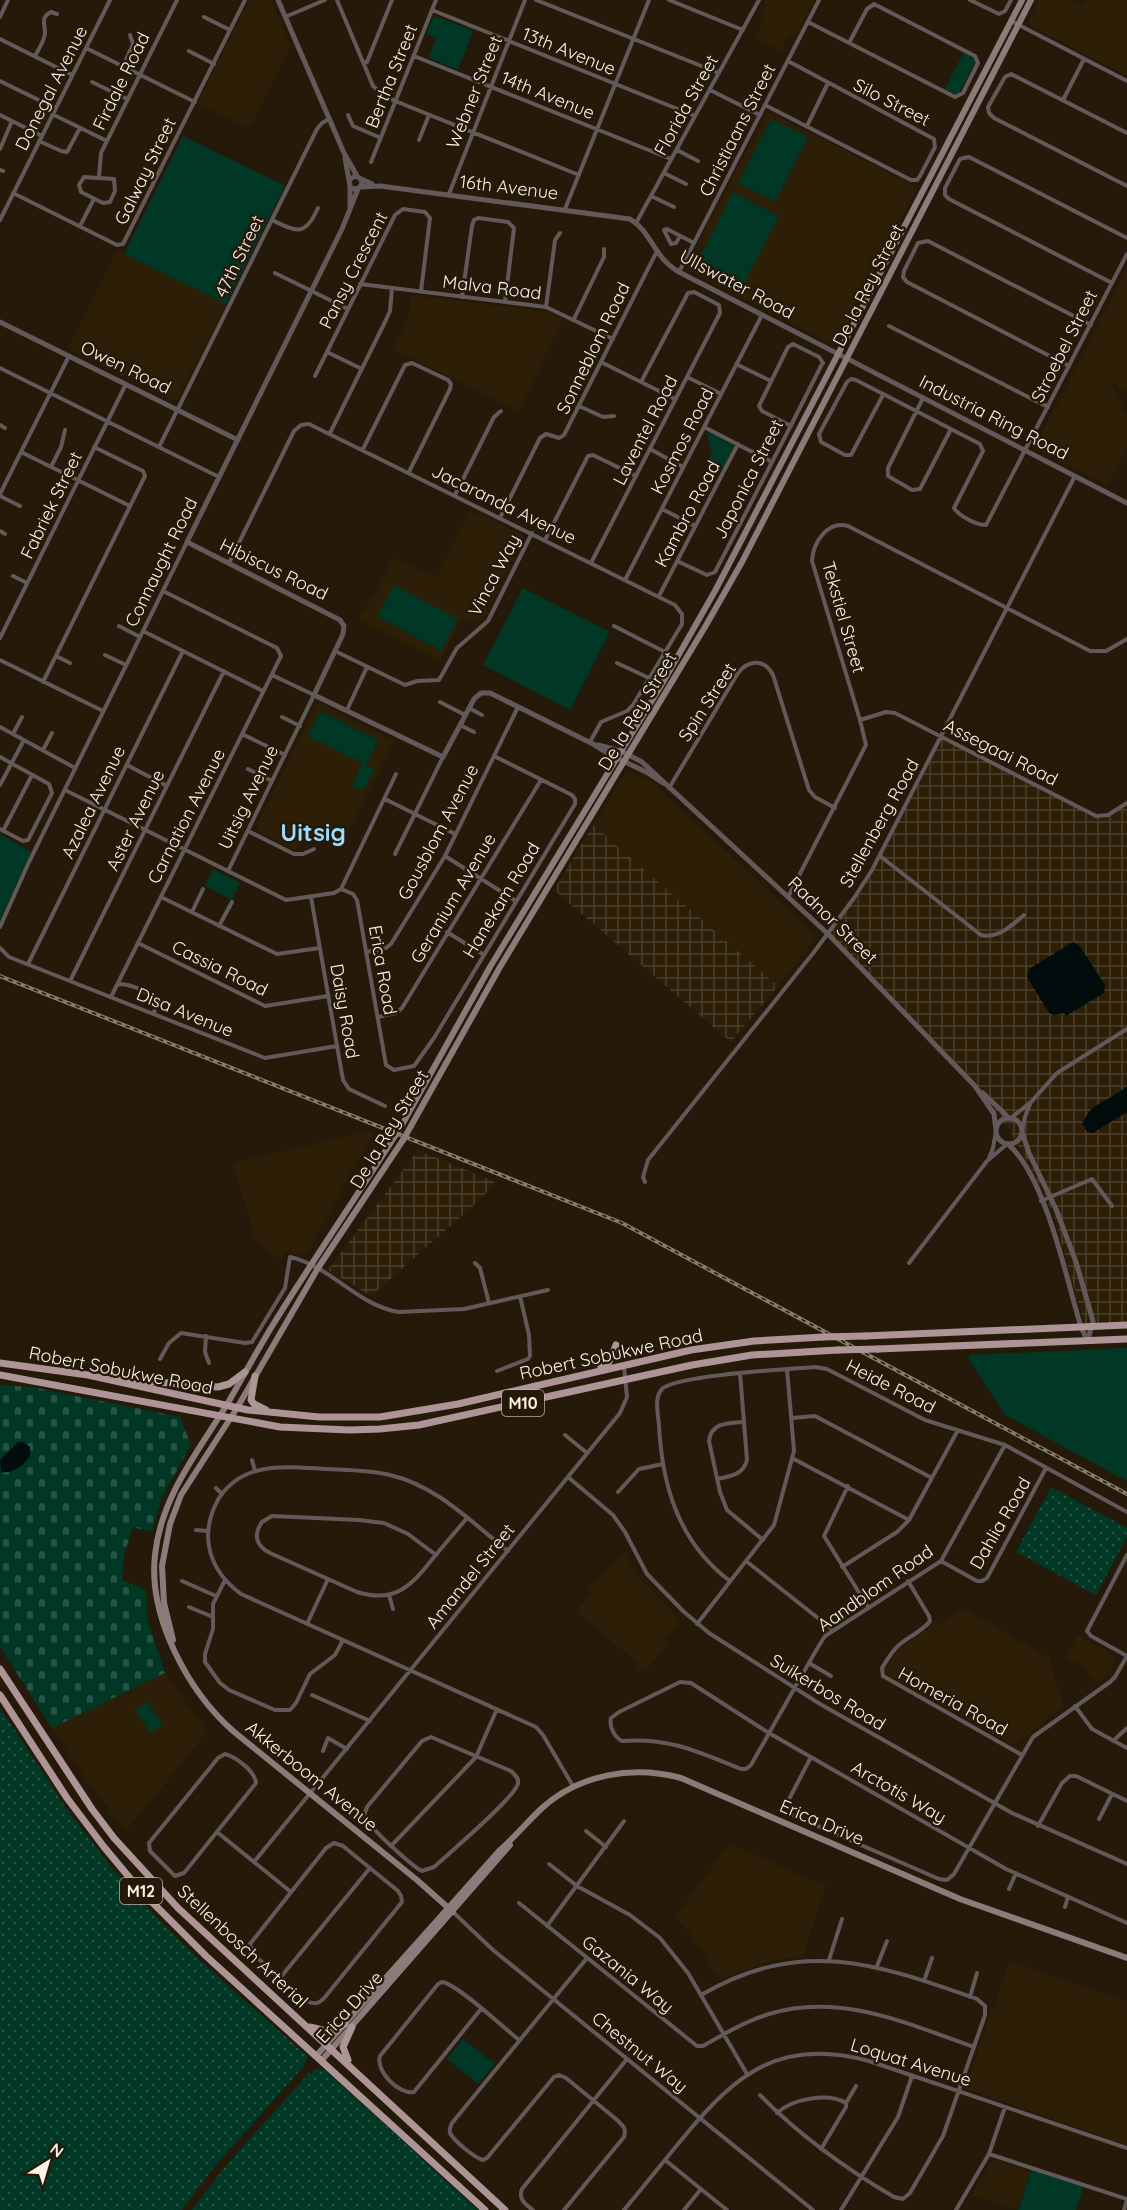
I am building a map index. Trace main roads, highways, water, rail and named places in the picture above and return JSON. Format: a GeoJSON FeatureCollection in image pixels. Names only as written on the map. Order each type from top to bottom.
{"type":"FeatureCollection","features":[{"type":"Feature","properties":{"kind":"main road","name":"De la Rey Street"},"geometry":{"type":"LineString","coordinates":[[220,1415],[311,1264],[403,1123],[495,959],[715,591],[1022,0]]}},
{"type":"Feature","properties":{"kind":"main road","name":"De la Rey Street"},"geometry":{"type":"LineString","coordinates":[[232,1417],[318,1268],[403,1140],[496,974],[738,570],[1031,0]]}},
{"type":"Feature","properties":{"kind":"main road","name":"Robert Sobukwe Road"},"geometry":{"type":"LineString","coordinates":[[0,1363],[88,1375],[237,1408],[275,1414],[350,1419],[402,1414],[458,1404],[591,1372],[720,1346],[823,1337],[1127,1325]]}},
{"type":"Feature","properties":{"kind":"main road","name":"Robert Sobukwe Road"},"geometry":{"type":"LineString","coordinates":[[0,1375],[280,1427],[349,1430],[409,1427],[626,1379],[752,1355],[1127,1339]]}},
{"type":"Feature","properties":{"kind":"main road"},"geometry":{"type":"LineString","coordinates":[[591,1372],[609,1362],[616,1345]]}},
{"type":"Feature","properties":{"kind":"main road"},"geometry":{"type":"LineString","coordinates":[[88,1375],[218,1387],[229,1384],[245,1372]]}},
{"type":"Feature","properties":{"kind":"main road"},"geometry":{"type":"LineString","coordinates":[[255,1376],[250,1397],[252,1402],[275,1414]]}},
{"type":"Feature","properties":{"kind":"main road","name":"Akkerboom Avenue"},"geometry":{"type":"LineString","coordinates":[[220,1415],[172,1495],[163,1520],[155,1554],[155,1596],[167,1634],[195,1688],[210,1709],[233,1731],[450,1910]]}},
{"type":"Feature","properties":{"kind":"main road","name":"Akkerboom Avenue"},"geometry":{"type":"LineString","coordinates":[[176,1652],[162,1590],[163,1558],[167,1535],[173,1513],[186,1486],[232,1417]]}},
{"type":"Feature","properties":{"kind":"main road","name":"Stellenbosch Arterial"},"geometry":{"type":"LineString","coordinates":[[0,1669],[70,1777],[114,1838],[178,1908],[505,2210]]}},
{"type":"Feature","properties":{"kind":"main road","name":"Stellenbosch Arterial"},"geometry":{"type":"LineString","coordinates":[[0,1695],[67,1798],[139,1889],[207,1956],[486,2210]]}},
{"type":"Feature","properties":{"kind":"main road","name":"Erica Drive"},"geometry":{"type":"LineString","coordinates":[[319,2058],[500,1850],[516,1837],[542,1808],[574,1787],[605,1775],[630,1772],[657,1773],[681,1778],[960,1899],[1127,1958]]}},
{"type":"Feature","properties":{"kind":"main road"},"geometry":{"type":"LineString","coordinates":[[305,2025],[330,2032],[348,2026]]}},
{"type":"Feature","properties":{"kind":"main road"},"geometry":{"type":"LineString","coordinates":[[348,2026],[343,2049],[356,2071]]}},
{"type":"Feature","properties":{"kind":"railway"},"geometry":{"type":"LineString","coordinates":[[0,976],[622,1223],[1127,1494]]}},
{"type":"Feature","properties":{"kind":"district","name":"Uitsig"},"geometry":{"type":"Point","coordinates":[313,832]}}]}
